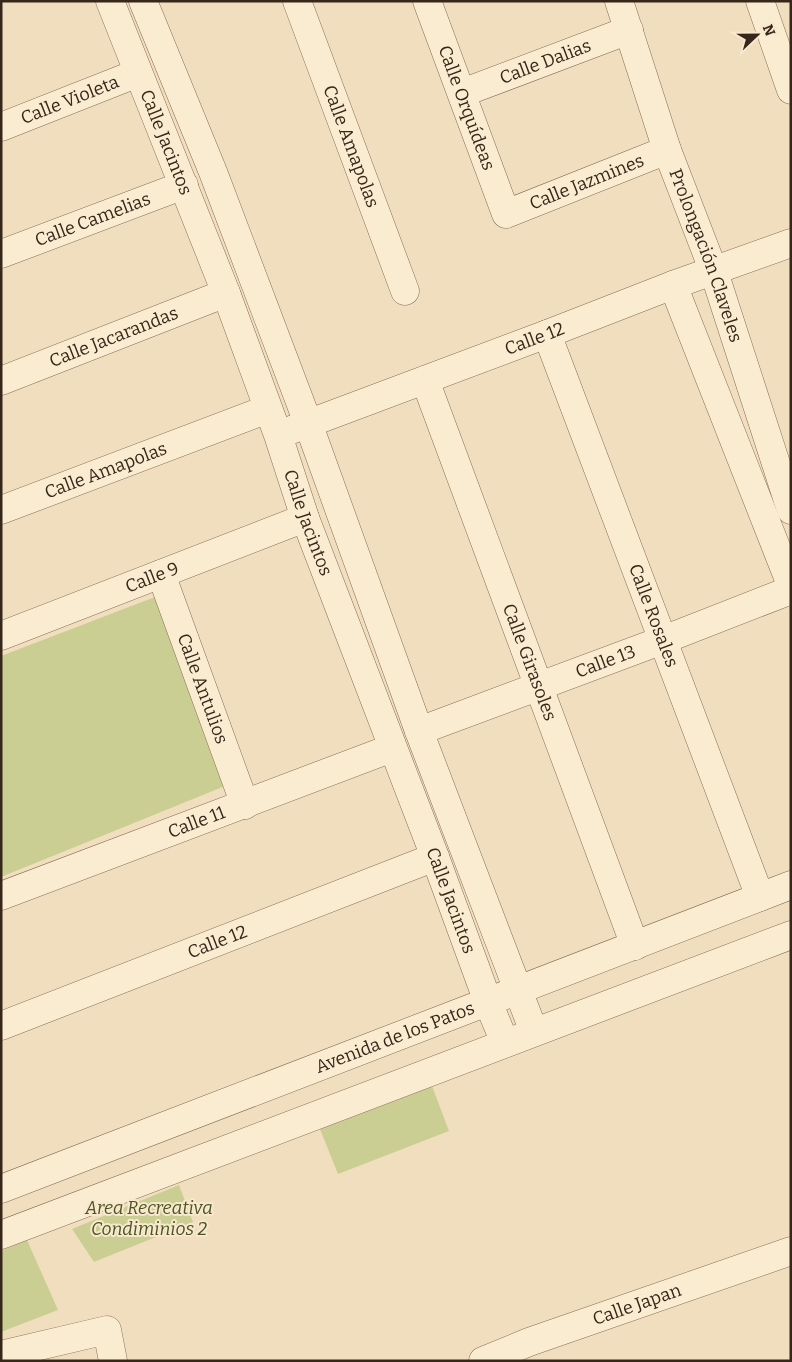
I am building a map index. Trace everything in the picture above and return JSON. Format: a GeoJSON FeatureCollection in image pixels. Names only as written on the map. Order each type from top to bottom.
{"type":"FeatureCollection","features":[{"type":"Feature","properties":{"kind":"street","name":"Calle Jacintos"},"geometry":{"type":"LineString","coordinates":[[110,1],[226,293],[278,435],[305,518],[505,1043]]}},
{"type":"Feature","properties":{"kind":"street","name":"Calle Jacintos"},"geometry":{"type":"LineString","coordinates":[[143,1],[213,172],[308,423],[418,732],[534,1032]]}},
{"type":"Feature","properties":{"kind":"street","name":"Calle Amapolas"},"geometry":{"type":"LineString","coordinates":[[297,1],[405,291]]}},
{"type":"Feature","properties":{"kind":"street","name":"Calle Orquídeas"},"geometry":{"type":"LineString","coordinates":[[427,1],[506,214]]}},
{"type":"Feature","properties":{"kind":"street","name":"Prolongación Claveles"},"geometry":{"type":"LineString","coordinates":[[620,1],[667,150],[714,272],[791,510]]}},
{"type":"Feature","properties":{"kind":"street"},"geometry":{"type":"LineString","coordinates":[[760,1],[791,90]]}},
{"type":"Feature","properties":{"kind":"street","name":"Calle Dalias"},"geometry":{"type":"LineString","coordinates":[[462,93],[629,30]]}},
{"type":"Feature","properties":{"kind":"street","name":"Calle Violeta"},"geometry":{"type":"LineString","coordinates":[[1,127],[138,73]]}},
{"type":"Feature","properties":{"kind":"street","name":"Calle Jazmines"},"geometry":{"type":"LineString","coordinates":[[506,214],[667,150]]}},
{"type":"Feature","properties":{"kind":"street","name":"Calle Camelias"},"geometry":{"type":"LineString","coordinates":[[1,254],[184,185]]}},
{"type":"Feature","properties":{"kind":"street","name":"Calle 12"},"geometry":{"type":"LineString","coordinates":[[278,435],[673,285],[714,272],[791,243]]}},
{"type":"Feature","properties":{"kind":"street"},"geometry":{"type":"LineString","coordinates":[[673,285],[791,585]]}},
{"type":"Feature","properties":{"kind":"street","name":"Calle Jacarandas"},"geometry":{"type":"LineString","coordinates":[[1,381],[226,293]]}},
{"type":"Feature","properties":{"kind":"street","name":"Calle Rosales"},"geometry":{"type":"LineString","coordinates":[[547,334],[760,897]]}},
{"type":"Feature","properties":{"kind":"street","name":"Calle Girasoles"},"geometry":{"type":"LineString","coordinates":[[425,380],[635,946]]}},
{"type":"Feature","properties":{"kind":"street","name":"Calle Amapolas"},"geometry":{"type":"LineString","coordinates":[[1,510],[268,409]]}},
{"type":"Feature","properties":{"kind":"street","name":"Calle 9"},"geometry":{"type":"LineString","coordinates":[[1,636],[305,518]]}},
{"type":"Feature","properties":{"kind":"street","name":"Calle Antulios"},"geometry":{"type":"LineString","coordinates":[[161,574],[245,805]]}},
{"type":"Feature","properties":{"kind":"street","name":"Calle 13"},"geometry":{"type":"LineString","coordinates":[[418,732],[791,590]]}},
{"type":"Feature","properties":{"kind":"street","name":"Calle 11"},"geometry":{"type":"LineString","coordinates":[[1,896],[392,748]]}},
{"type":"Feature","properties":{"kind":"street","name":"Calle 12"},"geometry":{"type":"LineString","coordinates":[[1,1026],[435,857]]}},
{"type":"Feature","properties":{"kind":"street","name":"Avenida de los Patos"},"geometry":{"type":"LineString","coordinates":[[1,1189],[791,886]]}},
{"type":"Feature","properties":{"kind":"street"},"geometry":{"type":"LineString","coordinates":[[1,1235],[791,935]]}},
{"type":"Feature","properties":{"kind":"street","name":"Calle Japan"},"geometry":{"type":"LineString","coordinates":[[483,1361],[529,1342],[791,1252]]}},
{"type":"Feature","properties":{"kind":"street"},"geometry":{"type":"LineString","coordinates":[[1,1354],[107,1330],[113,1361]]}},
{"type":"Feature","properties":{"kind":"green space"},"geometry":{"type":"Polygon","coordinates":[[[155,597],[225,786],[1,877],[1,656],[155,597]]]}},
{"type":"Feature","properties":{"kind":"green space"},"geometry":{"type":"Polygon","coordinates":[[[432,1086],[449,1131],[338,1174],[320,1129],[432,1086]]]}},
{"type":"Feature","properties":{"kind":"green space","name":"Area Recreativa Condiminios 2"},"geometry":{"type":"Polygon","coordinates":[[[179,1185],[193,1222],[94,1262],[72,1229],[179,1185]]]}},
{"type":"Feature","properties":{"kind":"green space"},"geometry":{"type":"Polygon","coordinates":[[[27,1240],[58,1310],[1,1332],[1,1251],[27,1240]]]}}]}
